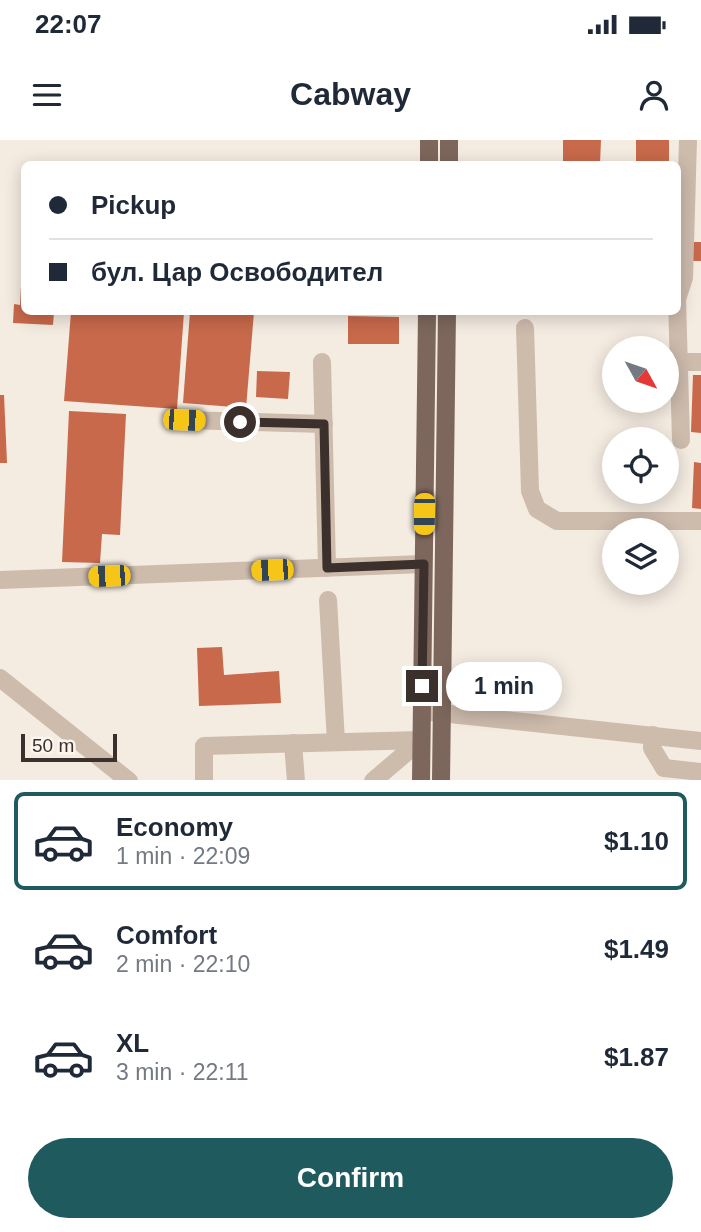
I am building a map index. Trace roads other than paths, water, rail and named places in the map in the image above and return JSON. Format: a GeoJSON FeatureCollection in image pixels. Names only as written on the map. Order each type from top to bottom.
{"type":"FeatureCollection","features":[{"type":"Feature","properties":{"kind":"main road"},"geometry":{"type":"LineString","coordinates":[[429,140],[429,161]]}},
{"type":"Feature","properties":{"kind":"main road"},"geometry":{"type":"LineString","coordinates":[[449,140],[449,161]]}},
{"type":"Feature","properties":{"kind":"main road"},"geometry":{"type":"LineString","coordinates":[[421,780],[427,315]]}},
{"type":"Feature","properties":{"kind":"main road"},"geometry":{"type":"LineString","coordinates":[[441,780],[447,315]]}},
{"type":"Feature","properties":{"kind":"street"},"geometry":{"type":"LineString","coordinates":[[687,278],[688,140]]}},
{"type":"Feature","properties":{"kind":"street"},"geometry":{"type":"LineString","coordinates":[[678,315],[678,336]]}},
{"type":"Feature","properties":{"kind":"street"},"geometry":{"type":"LineString","coordinates":[[526,328],[530,491],[537,509],[557,521],[701,521]]}},
{"type":"Feature","properties":{"kind":"street"},"geometry":{"type":"LineString","coordinates":[[322,362],[327,568]]}},
{"type":"Feature","properties":{"kind":"street"},"geometry":{"type":"LineString","coordinates":[[681,440],[679,362],[701,362]]}},
{"type":"Feature","properties":{"kind":"street"},"geometry":{"type":"LineString","coordinates":[[184,420],[324,424]]}},
{"type":"Feature","properties":{"kind":"street"},"geometry":{"type":"LineString","coordinates":[[0,580],[424,564]]}},
{"type":"Feature","properties":{"kind":"street"},"geometry":{"type":"LineString","coordinates":[[328,600],[336,742]]}},
{"type":"Feature","properties":{"kind":"street"},"geometry":{"type":"LineString","coordinates":[[0,678],[129,780]]}},
{"type":"Feature","properties":{"kind":"street"},"geometry":{"type":"LineString","coordinates":[[422,711],[442,711],[701,741]]}},
{"type":"Feature","properties":{"kind":"street"},"geometry":{"type":"LineString","coordinates":[[653,735],[653,748],[664,768],[701,772]]}},
{"type":"Feature","properties":{"kind":"street"},"geometry":{"type":"LineString","coordinates":[[204,780],[204,747],[421,740]]}},
{"type":"Feature","properties":{"kind":"street"},"geometry":{"type":"LineString","coordinates":[[373,780],[421,740]]}},
{"type":"Feature","properties":{"kind":"street"},"geometry":{"type":"LineString","coordinates":[[293,743],[296,780]]}}]}
